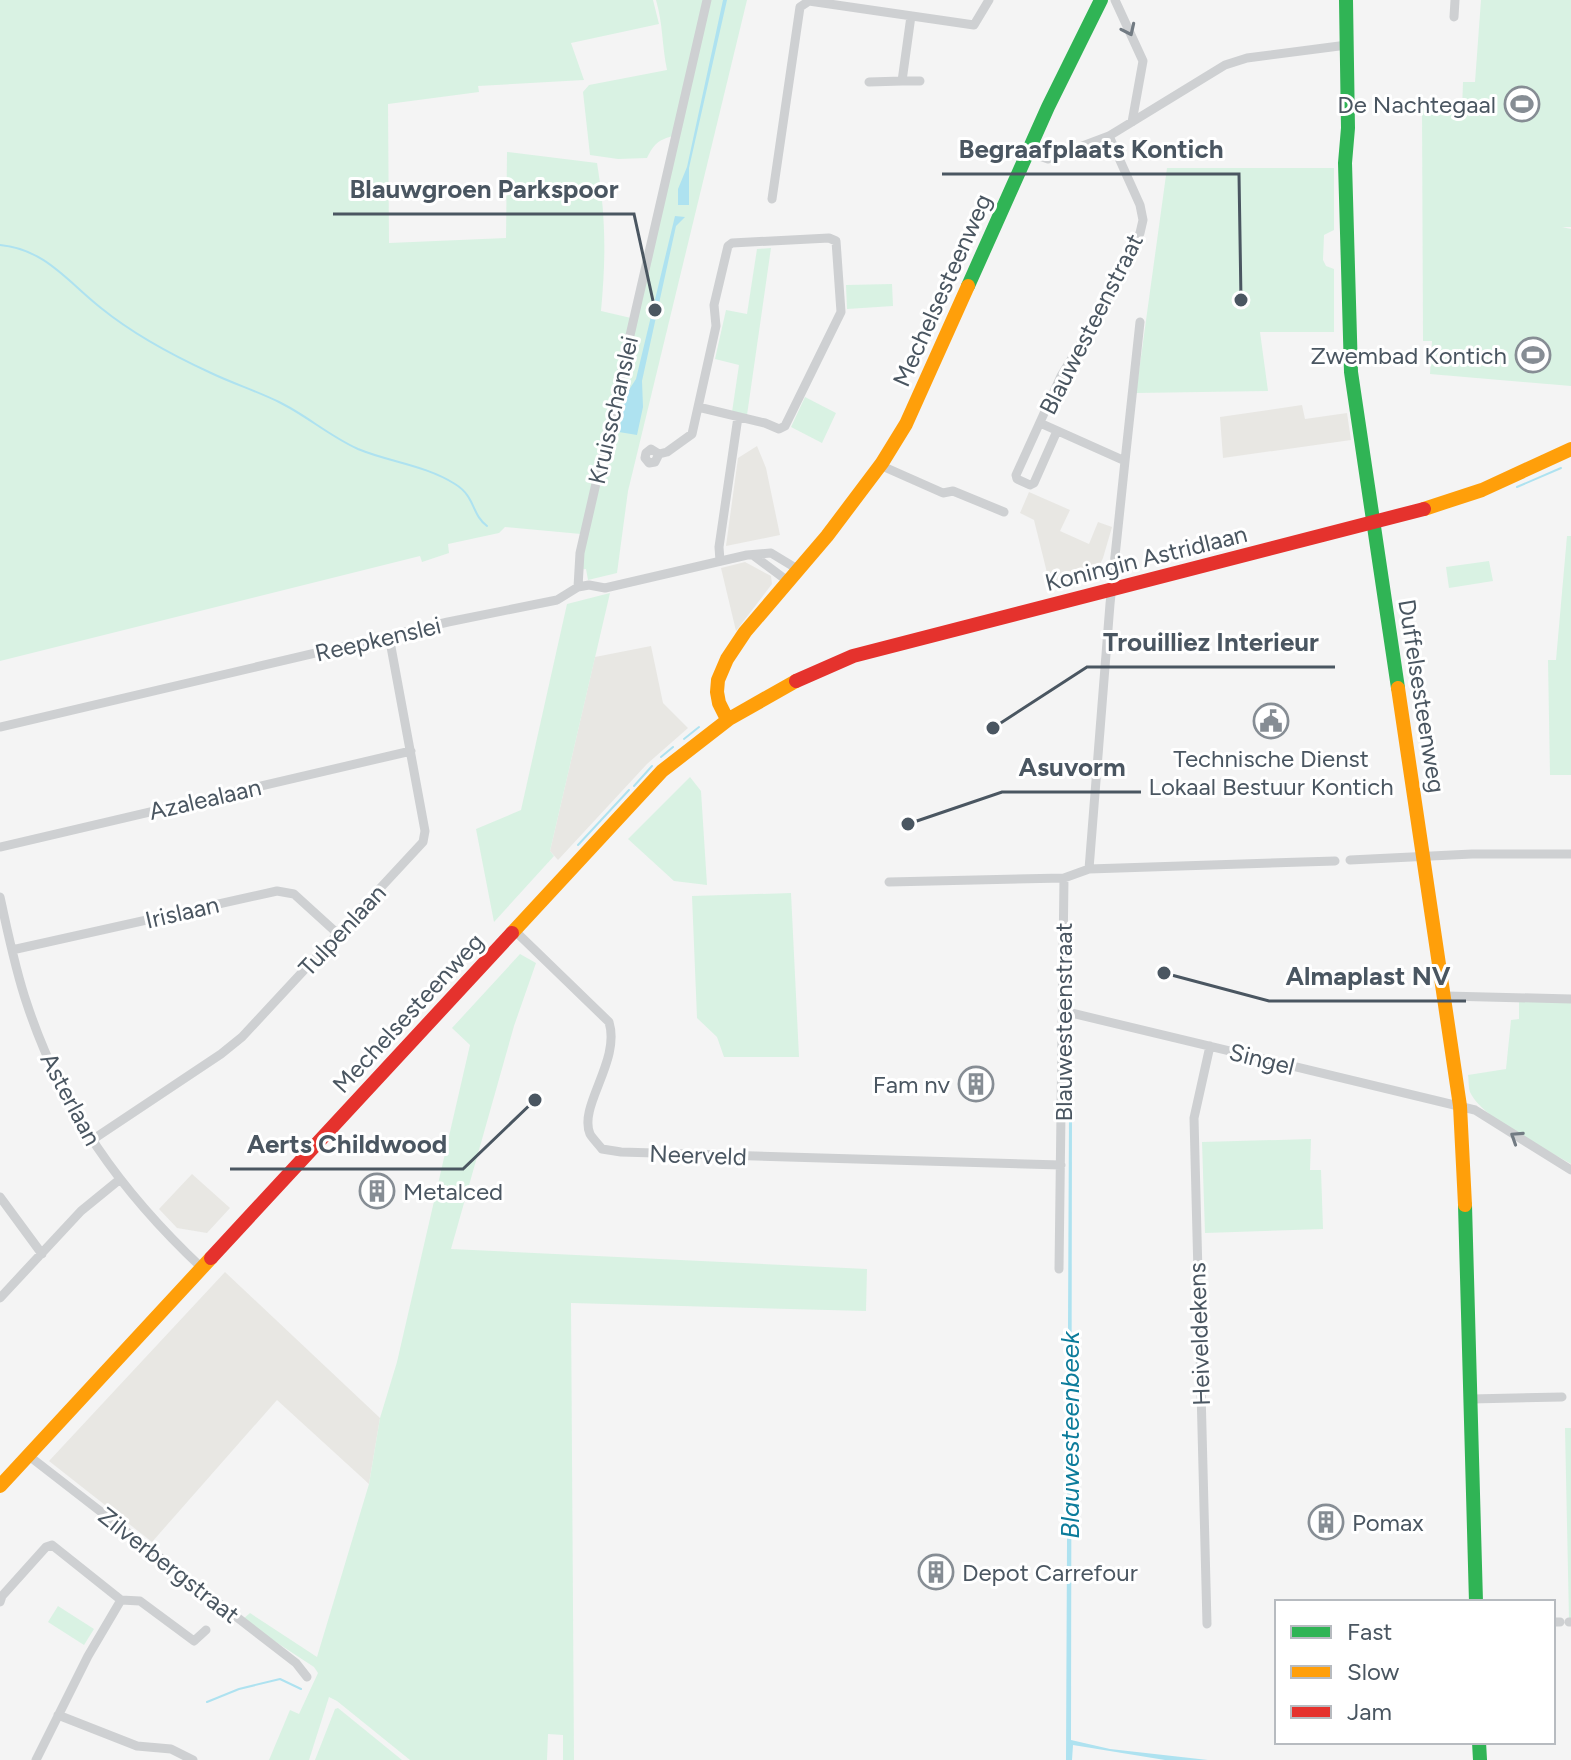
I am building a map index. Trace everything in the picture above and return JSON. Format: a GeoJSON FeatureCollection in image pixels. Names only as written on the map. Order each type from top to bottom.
{"type":"FeatureCollection","features":[{"type":"Feature","properties":{"kind":"street","name":"Kruisschanslei"},"geometry":{"type":"LineString","coordinates":[[578,587],[580,553],[707,0]]}},
{"type":"Feature","properties":{"kind":"street"},"geometry":{"type":"LineString","coordinates":[[772,199],[800,7],[809,1],[974,25],[989,0]]}},
{"type":"Feature","properties":{"kind":"street","name":"Mechelsesteenweg"},"geometry":{"type":"LineString","coordinates":[[0,1486],[662,771],[731,716],[716,696],[716,687],[725,665],[751,627],[855,504],[882,466],[924,385],[1028,152],[1101,0]]}},
{"type":"Feature","properties":{"kind":"street"},"geometry":{"type":"LineString","coordinates":[[1115,0],[1143,61],[1132,122]]}},
{"type":"Feature","properties":{"kind":"street","name":"Duffelsesteenweg"},"geometry":{"type":"LineString","coordinates":[[1346,0],[1348,128],[1345,163],[1351,372],[1460,1106],[1468,1270],[1476,1600]]}},
{"type":"Feature","properties":{"kind":"street"},"geometry":{"type":"LineString","coordinates":[[1454,17],[1455,0]]}},
{"type":"Feature","properties":{"kind":"street"},"geometry":{"type":"LineString","coordinates":[[902,81],[911,16]]}},
{"type":"Feature","properties":{"kind":"street"},"geometry":{"type":"LineString","coordinates":[[1028,152],[1048,159],[1109,136],[1225,65],[1247,58],[1347,45]]}},
{"type":"Feature","properties":{"kind":"street"},"geometry":{"type":"LineString","coordinates":[[869,82],[920,81]]}},
{"type":"Feature","properties":{"kind":"street","name":"Blauwesteenstraat"},"geometry":{"type":"LineString","coordinates":[[1057,431],[1034,483],[1030,485],[1017,479],[1016,475],[1061,376],[1111,294],[1140,233],[1143,220],[1140,205],[1109,136]]}},
{"type":"Feature","properties":{"kind":"street"},"geometry":{"type":"LineString","coordinates":[[659,454],[690,437],[716,326],[714,305],[728,246],[732,243],[829,238],[836,241],[841,312],[785,426],[777,429],[698,407]]}},
{"type":"Feature","properties":{"kind":"street"},"geometry":{"type":"LineString","coordinates":[[1089,869],[1112,588],[1140,322]]}},
{"type":"Feature","properties":{"kind":"street"},"geometry":{"type":"LineString","coordinates":[[720,561],[719,547],[738,417]]}},
{"type":"Feature","properties":{"kind":"street","name":"Blauwesteenstraat"},"geometry":{"type":"LineString","coordinates":[[1040,423],[1125,461]]}},
{"type":"Feature","properties":{"kind":"street","name":"Koningin Astridlaan"},"geometry":{"type":"LineString","coordinates":[[731,716],[788,684],[853,656],[1441,505],[1482,490],[1571,449]]}},
{"type":"Feature","properties":{"kind":"street"},"geometry":{"type":"LineString","coordinates":[[882,466],[943,493],[953,491],[1004,512]]}},
{"type":"Feature","properties":{"kind":"street","name":"Reepkenslei"},"geometry":{"type":"LineString","coordinates":[[0,727],[557,600],[578,587],[589,585],[605,588],[720,561],[771,553],[794,576]]}},
{"type":"Feature","properties":{"kind":"street"},"geometry":{"type":"LineString","coordinates":[[754,556],[794,576]]}},
{"type":"Feature","properties":{"kind":"street","name":"Tulpenlaan"},"geometry":{"type":"LineString","coordinates":[[92,1140],[232,1045],[424,839],[389,636]]}},
{"type":"Feature","properties":{"kind":"street","name":"Azalealaan"},"geometry":{"type":"LineString","coordinates":[[0,847],[411,751]]}},
{"type":"Feature","properties":{"kind":"street"},"geometry":{"type":"LineString","coordinates":[[1350,860],[1493,853],[1571,854]]}},
{"type":"Feature","properties":{"kind":"street"},"geometry":{"type":"LineString","coordinates":[[889,882],[1064,878],[1089,869],[1335,861]]}},
{"type":"Feature","properties":{"kind":"street","name":"Blauwesteenstraat"},"geometry":{"type":"LineString","coordinates":[[1059,1269],[1064,878]]}},
{"type":"Feature","properties":{"kind":"street","name":"Irislaan"},"geometry":{"type":"LineString","coordinates":[[12,950],[277,891],[294,894],[338,934]]}},
{"type":"Feature","properties":{"kind":"street","name":"Asterlaan"},"geometry":{"type":"LineString","coordinates":[[0,897],[26,1001],[46,1055],[71,1105],[119,1180],[202,1268]]}},
{"type":"Feature","properties":{"kind":"street","name":"Neerveld"},"geometry":{"type":"LineString","coordinates":[[514,930],[609,1022],[614,1036],[611,1051],[588,1116],[589,1133],[602,1149],[631,1153],[1061,1165]]}},
{"type":"Feature","properties":{"kind":"street"},"geometry":{"type":"LineString","coordinates":[[1446,996],[1571,999]]}},
{"type":"Feature","properties":{"kind":"street","name":"Singel"},"geometry":{"type":"LineString","coordinates":[[1063,1011],[1460,1106],[1478,1112],[1571,1170]]}},
{"type":"Feature","properties":{"kind":"street","name":"Heiveldekens"},"geometry":{"type":"LineString","coordinates":[[1207,1624],[1194,1118],[1210,1046]]}},
{"type":"Feature","properties":{"kind":"street"},"geometry":{"type":"LineString","coordinates":[[0,1298],[81,1211],[119,1180]]}},
{"type":"Feature","properties":{"kind":"street"},"geometry":{"type":"LineString","coordinates":[[0,1197],[42,1254]]}},
{"type":"Feature","properties":{"kind":"street"},"geometry":{"type":"LineString","coordinates":[[1471,1399],[1562,1397]]}},
{"type":"Feature","properties":{"kind":"street","name":"Zilverbergstraat"},"geometry":{"type":"LineString","coordinates":[[29,1456],[296,1663],[307,1677]]}},
{"type":"Feature","properties":{"kind":"street"},"geometry":{"type":"LineString","coordinates":[[0,1602],[2,1596],[50,1545],[73,1559],[121,1600],[140,1601],[194,1641],[206,1630]]}},
{"type":"Feature","properties":{"kind":"street"},"geometry":{"type":"LineString","coordinates":[[36,1760],[88,1656],[121,1600]]}},
{"type":"Feature","properties":{"kind":"street"},"geometry":{"type":"LineString","coordinates":[[58,1715],[137,1746],[171,1749],[193,1760]]}},
{"type":"Feature","properties":{"kind":"shaded area"},"geometry":{"type":"Polygon","coordinates":[[[1302,405],[1305,419],[1347,413],[1351,440],[1223,458],[1220,417],[1302,405]]]}},
{"type":"Feature","properties":{"kind":"shaded area"},"geometry":{"type":"Polygon","coordinates":[[[757,446],[766,468],[780,535],[726,546],[738,458],[757,446]]]}},
{"type":"Feature","properties":{"kind":"shaded area"},"geometry":{"type":"Polygon","coordinates":[[[1029,492],[1070,510],[1060,531],[1089,544],[1098,522],[1112,527],[1095,575],[1051,589],[1034,520],[1020,513],[1029,492]]]}},
{"type":"Feature","properties":{"kind":"shaded area"},"geometry":{"type":"Polygon","coordinates":[[[745,562],[771,576],[772,584],[736,631],[721,568],[745,562]]]}},
{"type":"Feature","properties":{"kind":"shaded area"},"geometry":{"type":"Polygon","coordinates":[[[651,646],[663,703],[688,728],[647,764],[558,860],[550,851],[595,657],[651,646]]]}},
{"type":"Feature","properties":{"kind":"shaded area"},"geometry":{"type":"Polygon","coordinates":[[[192,1174],[230,1208],[207,1233],[177,1228],[159,1209],[192,1174]]]}},
{"type":"Feature","properties":{"kind":"shaded area"},"geometry":{"type":"Polygon","coordinates":[[[225,1272],[380,1418],[369,1484],[277,1400],[152,1542],[49,1461],[225,1272]]]}},
{"type":"Feature","properties":{"kind":"green space"},"geometry":{"type":"Polygon","coordinates":[[[0,0],[653,0],[659,24],[571,43],[584,80],[478,86],[479,92],[388,104],[389,243],[506,238],[507,152],[597,163],[604,237],[601,311],[631,318],[581,534],[505,527],[499,533],[448,544],[449,553],[422,562],[420,556],[0,661],[0,0]]]}},
{"type":"Feature","properties":{"kind":"green space"},"geometry":{"type":"Polygon","coordinates":[[[656,0],[703,0],[673,136],[657,143],[647,158],[618,159],[590,155],[583,92],[589,85],[667,70],[656,0]]]}},
{"type":"Feature","properties":{"kind":"green space"},"geometry":{"type":"Polygon","coordinates":[[[707,0],[747,0],[628,491],[617,573],[588,580],[586,569],[577,570],[707,0]]]}},
{"type":"Feature","properties":{"kind":"green space"},"geometry":{"type":"Polygon","coordinates":[[[1481,0],[1571,0],[1571,227],[1562,227],[1571,229],[1571,386],[1430,374],[1432,341],[1423,341],[1422,107],[1462,110],[1463,82],[1475,82],[1481,0]]]}},
{"type":"Feature","properties":{"kind":"green space"},"geometry":{"type":"Polygon","coordinates":[[[1167,168],[1334,168],[1334,230],[1324,235],[1323,260],[1326,266],[1334,269],[1334,332],[1260,332],[1268,391],[1136,393],[1167,168]]]}},
{"type":"Feature","properties":{"kind":"green space"},"geometry":{"type":"Polygon","coordinates":[[[771,248],[747,415],[732,412],[739,365],[715,359],[726,310],[747,314],[757,249],[771,248]]]}},
{"type":"Feature","properties":{"kind":"green space"},"geometry":{"type":"Polygon","coordinates":[[[892,284],[893,306],[847,309],[846,285],[892,284]]]}},
{"type":"Feature","properties":{"kind":"green space"},"geometry":{"type":"Polygon","coordinates":[[[805,397],[836,413],[822,443],[791,427],[805,397]]]}},
{"type":"Feature","properties":{"kind":"green space"},"geometry":{"type":"Polygon","coordinates":[[[1567,536],[1571,536],[1571,775],[1550,775],[1548,660],[1556,660],[1567,536]]]}},
{"type":"Feature","properties":{"kind":"green space"},"geometry":{"type":"Polygon","coordinates":[[[1489,561],[1493,581],[1449,588],[1446,567],[1489,561]]]}},
{"type":"Feature","properties":{"kind":"green space"},"geometry":{"type":"Polygon","coordinates":[[[610,593],[550,851],[554,856],[494,922],[476,829],[521,810],[567,604],[610,593]]]}},
{"type":"Feature","properties":{"kind":"green space"},"geometry":{"type":"Polygon","coordinates":[[[690,777],[701,791],[707,885],[674,881],[628,839],[690,777]]]}},
{"type":"Feature","properties":{"kind":"green space"},"geometry":{"type":"Polygon","coordinates":[[[791,893],[799,1057],[724,1057],[717,1037],[697,1018],[692,896],[791,893]]]}},
{"type":"Feature","properties":{"kind":"green space"},"geometry":{"type":"Polygon","coordinates":[[[520,954],[536,963],[514,1026],[451,1249],[867,1269],[866,1311],[571,1303],[574,1760],[563,1760],[563,1735],[548,1734],[547,1760],[410,1760],[329,1697],[309,1760],[269,1760],[290,1710],[299,1714],[318,1673],[314,1667],[242,1620],[250,1613],[317,1657],[369,1484],[380,1418],[397,1362],[470,1045],[452,1028],[520,954]]]}},
{"type":"Feature","properties":{"kind":"green space"},"geometry":{"type":"Polygon","coordinates":[[[1519,1000],[1571,1001],[1571,1164],[1502,1123],[1488,1113],[1470,1092],[1468,1075],[1506,1069],[1511,1020],[1519,1019],[1519,1000]]]}},
{"type":"Feature","properties":{"kind":"green space"},"geometry":{"type":"Polygon","coordinates":[[[1311,1139],[1310,1170],[1321,1170],[1323,1229],[1205,1233],[1202,1142],[1311,1139]]]}},
{"type":"Feature","properties":{"kind":"green space"},"geometry":{"type":"Polygon","coordinates":[[[1565,1428],[1571,1428],[1569,1620],[1565,1428]]]}},
{"type":"Feature","properties":{"kind":"green space"},"geometry":{"type":"Polygon","coordinates":[[[58,1606],[94,1629],[84,1645],[48,1622],[58,1606]]]}},
{"type":"Feature","properties":{"kind":"green space"},"geometry":{"type":"Polygon","coordinates":[[[338,1708],[402,1760],[315,1760],[338,1708]]]}},
{"type":"Feature","properties":{"kind":"water"},"geometry":{"type":"Polygon","coordinates":[[[723,0],[727,0],[689,168],[689,205],[678,205],[678,189],[687,167],[723,0]]]}},
{"type":"Feature","properties":{"kind":"water"},"geometry":{"type":"Polygon","coordinates":[[[675,216],[685,217],[676,226],[642,381],[643,407],[637,435],[619,432],[625,396],[636,379],[675,216]]]}},
{"type":"Feature","properties":{"kind":"water","name":"Blauwesteenbeek"},"geometry":{"type":"Polygon","coordinates":[[[1069,1110],[1072,1112],[1071,1740],[1110,1749],[1208,1760],[1165,1760],[1073,1745],[1072,1760],[1066,1760],[1069,1110]]]}},
{"type":"Feature","properties":{"kind":"waterway"},"geometry":{"type":"LineString","coordinates":[[0,245],[16,248],[43,260],[113,318],[168,352],[279,402],[358,449],[432,472],[455,484],[467,494],[487,526]]}},
{"type":"Feature","properties":{"kind":"waterway"},"geometry":{"type":"LineString","coordinates":[[1517,487],[1561,468]]}},
{"type":"Feature","properties":{"kind":"waterway"},"geometry":{"type":"LineString","coordinates":[[684,739],[699,727]]}},
{"type":"Feature","properties":{"kind":"waterway"},"geometry":{"type":"LineString","coordinates":[[661,757],[673,747]]}},
{"type":"Feature","properties":{"kind":"waterway"},"geometry":{"type":"LineString","coordinates":[[634,786],[652,766]]}},
{"type":"Feature","properties":{"kind":"waterway"},"geometry":{"type":"LineString","coordinates":[[578,845],[629,790]]}},
{"type":"Feature","properties":{"kind":"waterway"},"geometry":{"type":"LineString","coordinates":[[207,1702],[239,1689],[280,1679],[301,1689]]}},
{"type":"Feature","properties":{"kind":"traffic: fast"},"geometry":{"type":"LineString","coordinates":[[968,286],[1048,107],[1101,0]]}},
{"type":"Feature","properties":{"kind":"traffic: fast"},"geometry":{"type":"LineString","coordinates":[[1346,0],[1348,128],[1345,163],[1351,372],[1398,688]]}},
{"type":"Feature","properties":{"kind":"traffic: fast"},"geometry":{"type":"LineString","coordinates":[[1465,1205],[1476,1600]]}},
{"type":"Feature","properties":{"kind":"traffic: fast"},"geometry":{"type":"LineString","coordinates":[[1479,1744],[1480,1760]]}},
{"type":"Feature","properties":{"kind":"traffic: slow"},"geometry":{"type":"LineString","coordinates":[[727,719],[717,692],[718,680],[727,659],[745,632],[827,536],[882,463],[906,424],[968,286]]}},
{"type":"Feature","properties":{"kind":"traffic: slow"},"geometry":{"type":"LineString","coordinates":[[1424,509],[1482,490],[1571,449]]}},
{"type":"Feature","properties":{"kind":"traffic: slow"},"geometry":{"type":"LineString","coordinates":[[512,933],[662,771],[729,719],[796,681]]}},
{"type":"Feature","properties":{"kind":"traffic: slow"},"geometry":{"type":"LineString","coordinates":[[1398,688],[1460,1106],[1465,1205]]}},
{"type":"Feature","properties":{"kind":"traffic: slow"},"geometry":{"type":"LineString","coordinates":[[0,1486],[211,1258]]}},
{"type":"Feature","properties":{"kind":"traffic: jam"},"geometry":{"type":"LineString","coordinates":[[796,681],[853,656],[1424,509]]}},
{"type":"Feature","properties":{"kind":"traffic: jam"},"geometry":{"type":"LineString","coordinates":[[211,1258],[512,933]]}},
{"type":"Feature","properties":{"kind":"place","name":"De Nachtegaal"},"geometry":{"type":"Point","coordinates":[1522,104]}},
{"type":"Feature","properties":{"kind":"place","name":"Begraafplaats Kontich"},"geometry":{"type":"Point","coordinates":[1241,300]}},
{"type":"Feature","properties":{"kind":"place","name":"Blauwgroen Parkspoor"},"geometry":{"type":"Point","coordinates":[655,310]}},
{"type":"Feature","properties":{"kind":"place","name":"Zwembad Kontich"},"geometry":{"type":"Point","coordinates":[1533,355]}},
{"type":"Feature","properties":{"kind":"place","name":"Technische Dienst Lokaal Bestuur Kontich"},"geometry":{"type":"Point","coordinates":[1271,721]}},
{"type":"Feature","properties":{"kind":"place","name":"Trouilliez Interieur"},"geometry":{"type":"Point","coordinates":[993,728]}},
{"type":"Feature","properties":{"kind":"place","name":"Asuvorm"},"geometry":{"type":"Point","coordinates":[908,824]}},
{"type":"Feature","properties":{"kind":"place","name":"Almaplast NV"},"geometry":{"type":"Point","coordinates":[1164,973]}},
{"type":"Feature","properties":{"kind":"place","name":"Fam nv"},"geometry":{"type":"Point","coordinates":[976,1084]}},
{"type":"Feature","properties":{"kind":"place","name":"Aerts Childwood"},"geometry":{"type":"Point","coordinates":[535,1100]}},
{"type":"Feature","properties":{"kind":"place","name":"Metalced"},"geometry":{"type":"Point","coordinates":[377,1191]}},
{"type":"Feature","properties":{"kind":"place","name":"Pomax"},"geometry":{"type":"Point","coordinates":[1326,1522]}},
{"type":"Feature","properties":{"kind":"place","name":"Depot Carrefour"},"geometry":{"type":"Point","coordinates":[936,1572]}}]}
